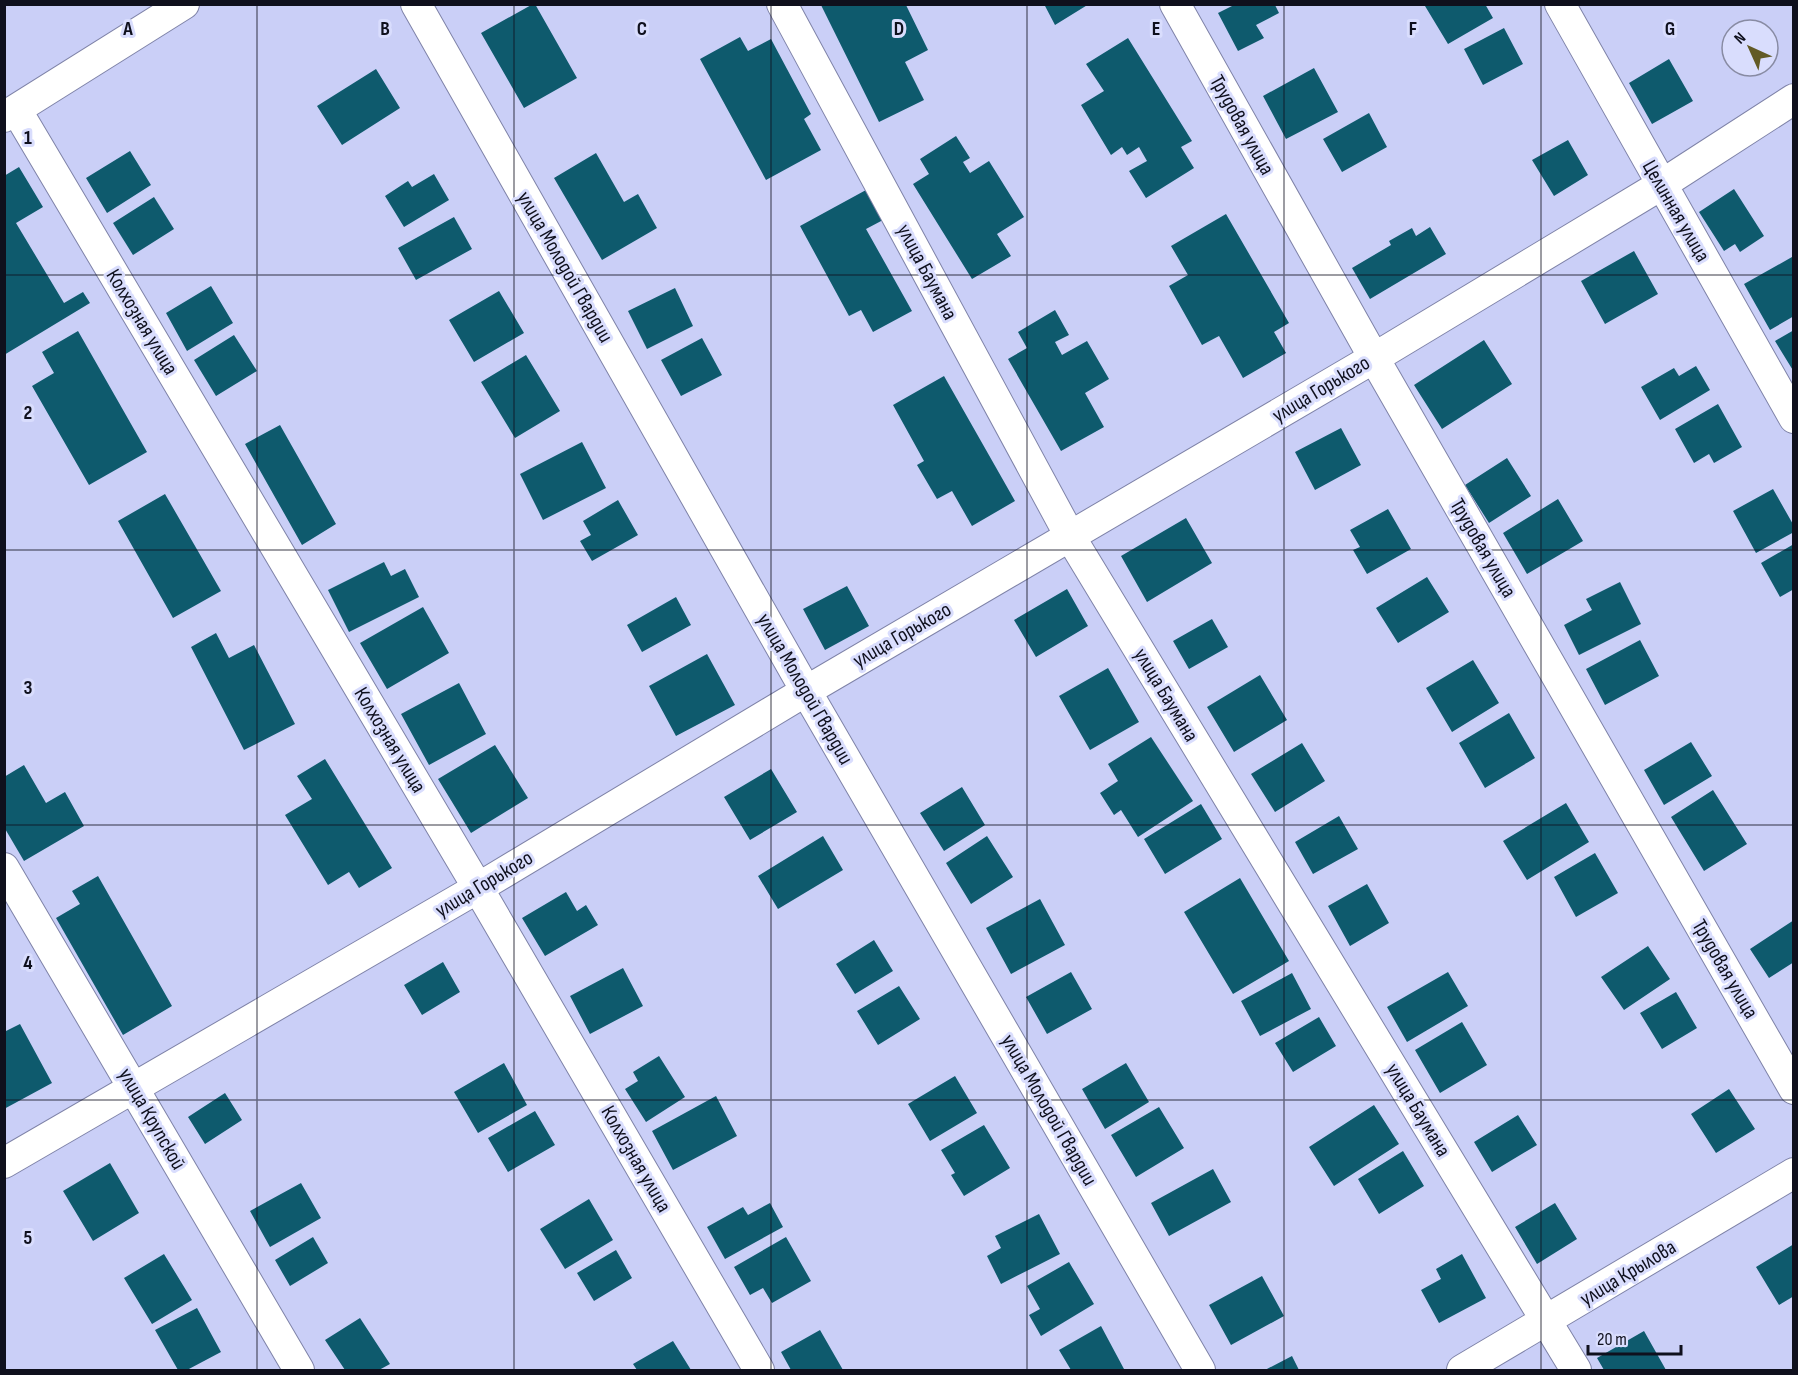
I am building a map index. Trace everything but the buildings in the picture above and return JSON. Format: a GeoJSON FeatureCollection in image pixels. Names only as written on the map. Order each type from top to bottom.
{"type":"FeatureCollection","features":[{"type":"Feature","properties":{"kind":"street"},"geometry":{"type":"LineString","coordinates":[[11,114],[184,4]]}},
{"type":"Feature","properties":{"kind":"street","name":"улица Молодой Гвардии"},"geometry":{"type":"LineString","coordinates":[[416,4],[806,690],[1200,1371]]}},
{"type":"Feature","properties":{"kind":"street","name":"улица Баумана"},"geometry":{"type":"LineString","coordinates":[[782,4],[1071,538],[1576,1371]]}},
{"type":"Feature","properties":{"kind":"street","name":"Трудовая улица"},"geometry":{"type":"LineString","coordinates":[[1174,4],[1374,358],[1794,1089]]}},
{"type":"Feature","properties":{"kind":"street","name":"Целинная улица"},"geometry":{"type":"LineString","coordinates":[[1560,4],[1794,418]]}},
{"type":"Feature","properties":{"kind":"street","name":"улица Горького"},"geometry":{"type":"LineString","coordinates":[[4,1163],[478,888],[806,690],[1071,538],[1374,358],[1661,185],[1794,99]]}},
{"type":"Feature","properties":{"kind":"street","name":"Колхозная улица"},"geometry":{"type":"LineString","coordinates":[[11,114],[478,888],[759,1371]]}},
{"type":"Feature","properties":{"kind":"street","name":"улица Крупской"},"geometry":{"type":"LineString","coordinates":[[4,868],[299,1371]]}},
{"type":"Feature","properties":{"kind":"street","name":"улица Крылова"},"geometry":{"type":"LineString","coordinates":[[1462,1371],[1794,1173]]}}]}
